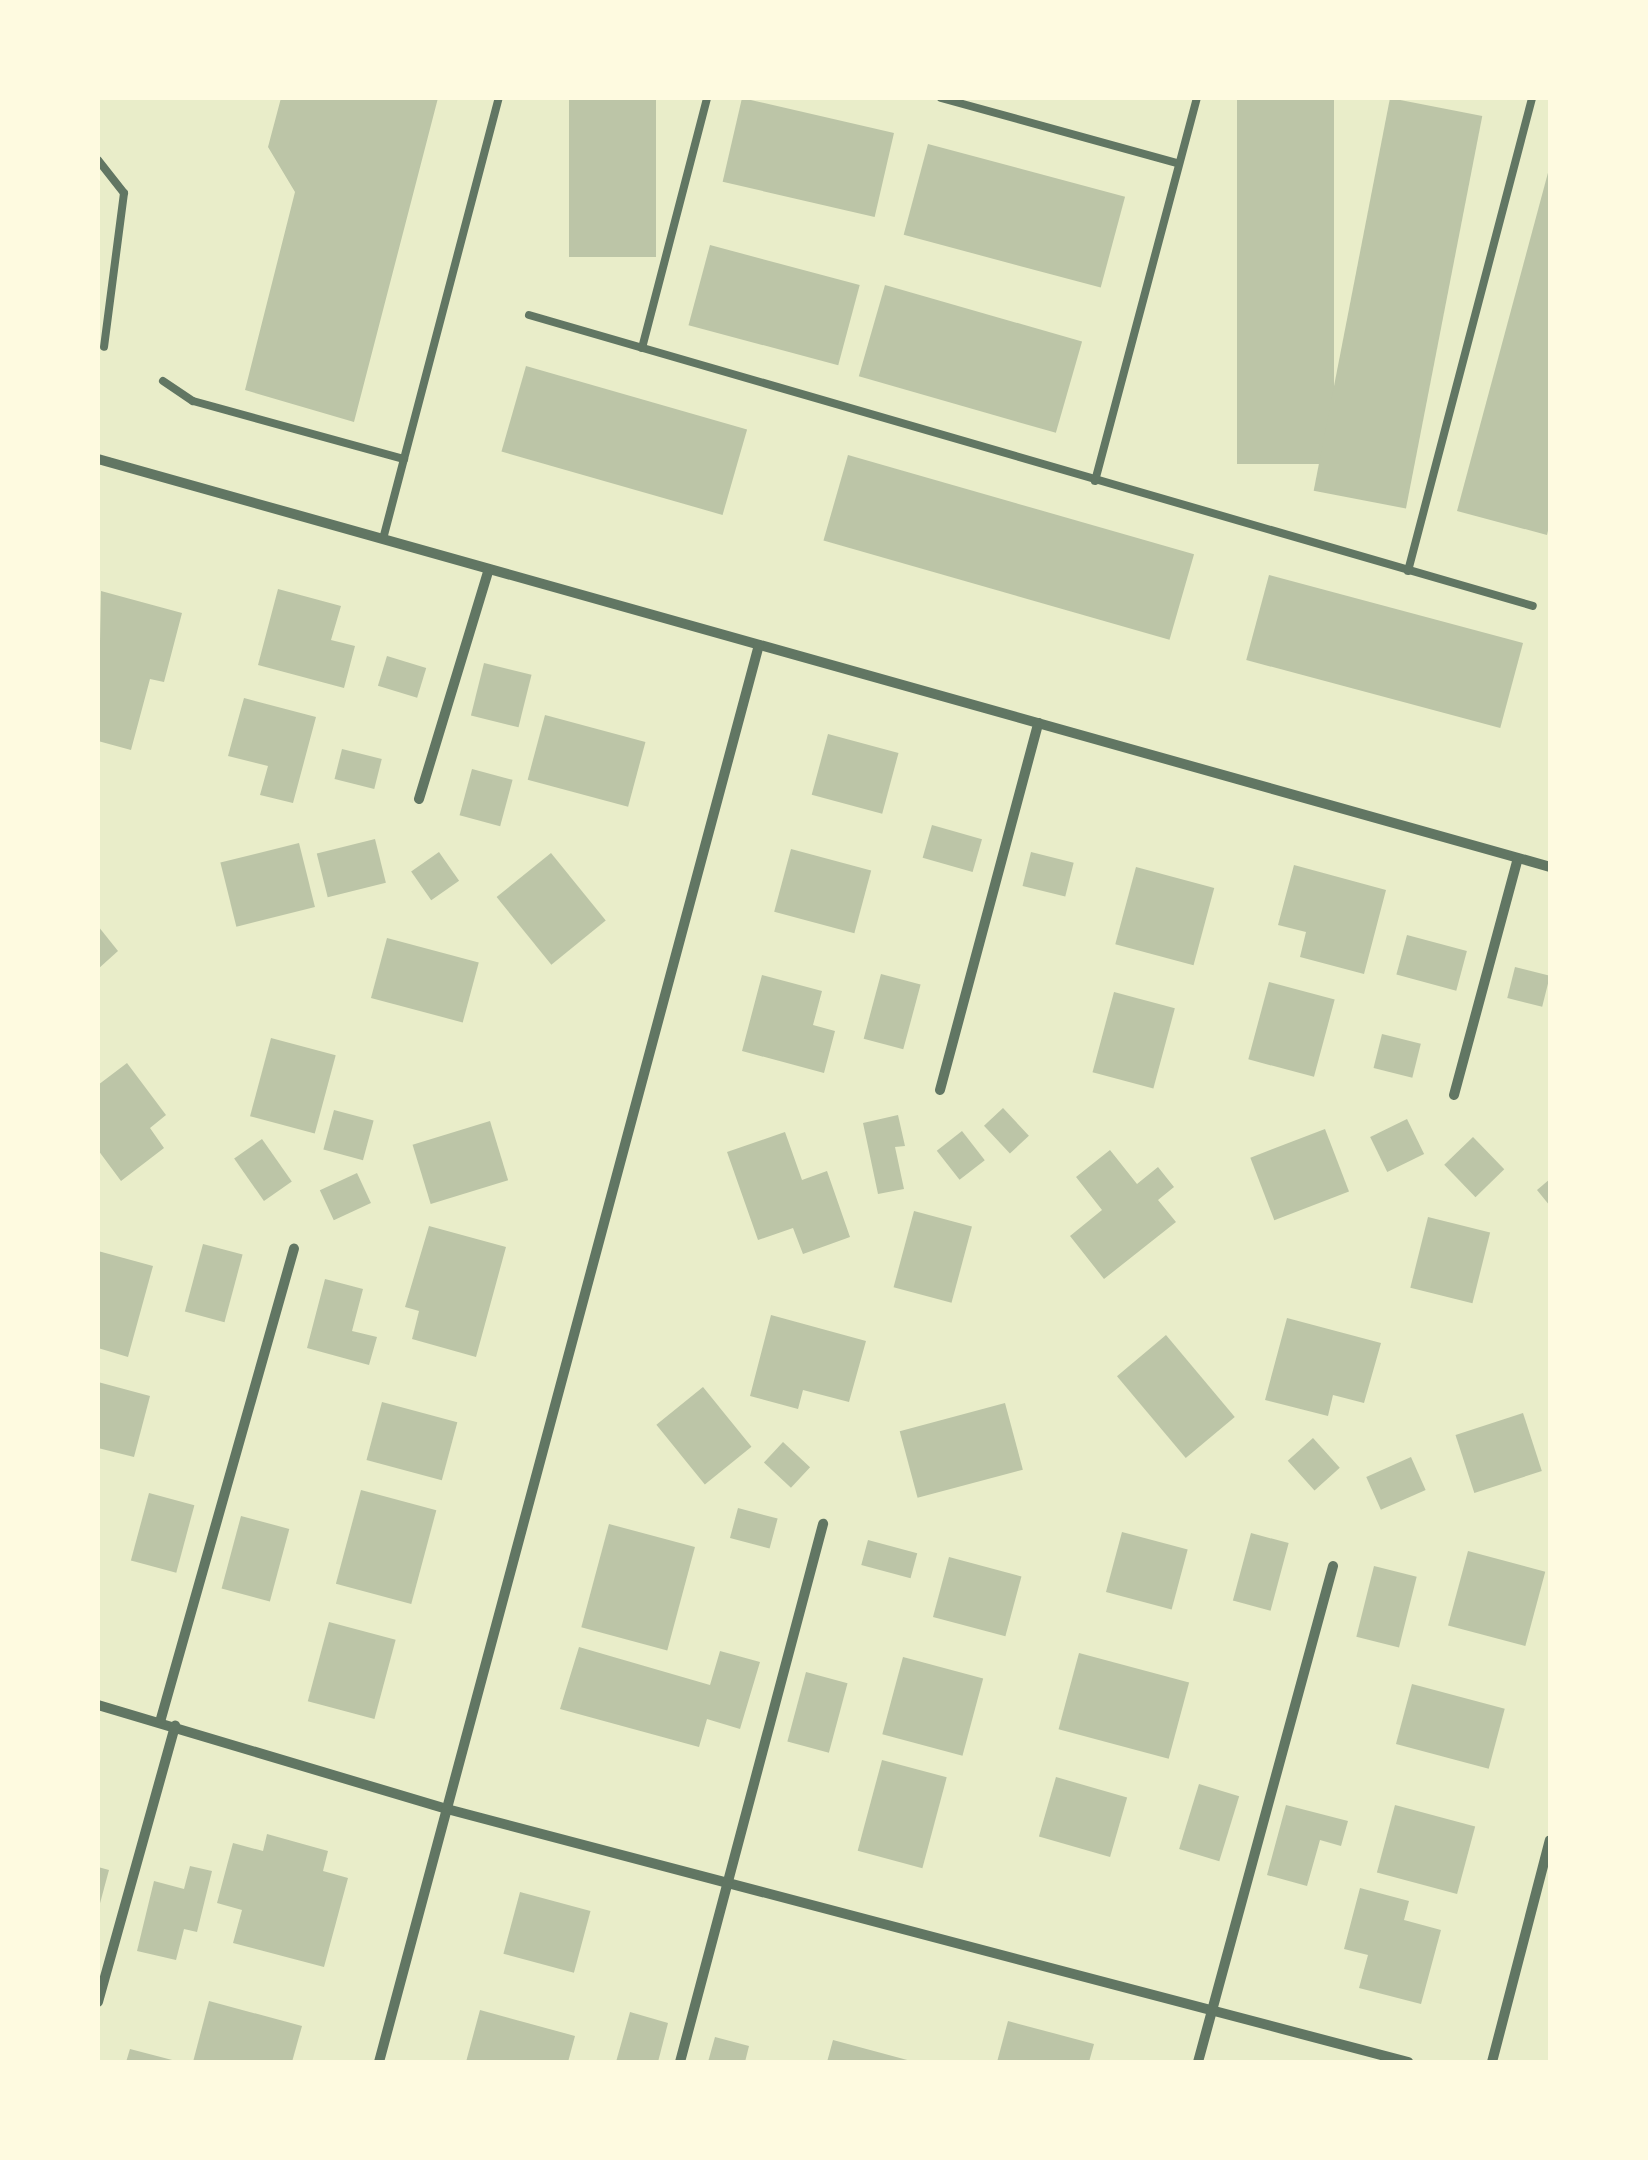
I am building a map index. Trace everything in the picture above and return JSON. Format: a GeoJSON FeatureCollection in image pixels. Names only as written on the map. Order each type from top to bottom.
{"type":"FeatureCollection","features":[{"type":"Feature","properties":{"kind":"street"},"geometry":{"type":"LineString","coordinates":[[98,459],[1550,867]]}},
{"type":"Feature","properties":{"kind":"street"},"geometry":{"type":"LineString","coordinates":[[419,799],[489,569]]}},
{"type":"Feature","properties":{"kind":"street"},"geometry":{"type":"LineString","coordinates":[[379,2062],[758,645]]}},
{"type":"Feature","properties":{"kind":"street"},"geometry":{"type":"LineString","coordinates":[[940,1090],[1038,723]]}},
{"type":"Feature","properties":{"kind":"street"},"geometry":{"type":"LineString","coordinates":[[1454,1095],[1518,858]]}},
{"type":"Feature","properties":{"kind":"street"},"geometry":{"type":"LineString","coordinates":[[160,1722],[294,1249]]}},
{"type":"Feature","properties":{"kind":"street"},"geometry":{"type":"LineString","coordinates":[[680,2062],[823,1524]]}},
{"type":"Feature","properties":{"kind":"street"},"geometry":{"type":"LineString","coordinates":[[1198,2062],[1334,1566]]}},
{"type":"Feature","properties":{"kind":"street"},"geometry":{"type":"LineString","coordinates":[[98,1706],[447,1809],[1408,2062]]}},
{"type":"Feature","properties":{"kind":"street"},"geometry":{"type":"LineString","coordinates":[[98,2002],[175,1726]]}},
{"type":"Feature","properties":{"kind":"street"},"geometry":{"type":"LineString","coordinates":[[1492,2062],[1550,1840]]}},
{"type":"Feature","properties":{"kind":"lane"},"geometry":{"type":"LineString","coordinates":[[383,540],[500,98]]}},
{"type":"Feature","properties":{"kind":"lane"},"geometry":{"type":"LineString","coordinates":[[642,348],[707,98]]}},
{"type":"Feature","properties":{"kind":"lane"},"geometry":{"type":"LineString","coordinates":[[941,98],[1177,163]]}},
{"type":"Feature","properties":{"kind":"lane"},"geometry":{"type":"LineString","coordinates":[[1095,481],[1197,98]]}},
{"type":"Feature","properties":{"kind":"lane"},"geometry":{"type":"LineString","coordinates":[[1408,571],[1532,98]]}},
{"type":"Feature","properties":{"kind":"lane"},"geometry":{"type":"LineString","coordinates":[[98,160],[124,193],[104,346]]}},
{"type":"Feature","properties":{"kind":"lane"},"geometry":{"type":"LineString","coordinates":[[529,316],[1533,606]]}},
{"type":"Feature","properties":{"kind":"lane"},"geometry":{"type":"LineString","coordinates":[[163,381],[193,401],[404,459]]}},
{"type":"Feature","properties":{"kind":"building"},"geometry":{"type":"Polygon","coordinates":[[[281,98],[438,98],[354,422],[245,390],[295,192],[268,147],[281,98]]]}},
{"type":"Feature","properties":{"kind":"building"},"geometry":{"type":"Polygon","coordinates":[[[569,98],[656,98],[656,257],[569,257],[569,98]]]}},
{"type":"Feature","properties":{"kind":"building"},"geometry":{"type":"Polygon","coordinates":[[[742,98],[894,133],[875,217],[723,182],[742,98]]]}},
{"type":"Feature","properties":{"kind":"building"},"geometry":{"type":"Polygon","coordinates":[[[1237,98],[1334,98],[1334,464],[1237,464],[1237,98]]]}},
{"type":"Feature","properties":{"kind":"building"},"geometry":{"type":"Polygon","coordinates":[[[1390,98],[1482,116],[1406,509],[1314,491],[1390,98]]]}},
{"type":"Feature","properties":{"kind":"building"},"geometry":{"type":"Polygon","coordinates":[[[928,144],[1125,197],[1101,288],[904,235],[928,144]]]}},
{"type":"Feature","properties":{"kind":"building"},"geometry":{"type":"Polygon","coordinates":[[[1549,169],[1550,522],[1547,535],[1457,511],[1549,169]]]}},
{"type":"Feature","properties":{"kind":"building"},"geometry":{"type":"Polygon","coordinates":[[[710,245],[860,285],[838,365],[689,325],[710,245]]]}},
{"type":"Feature","properties":{"kind":"building"},"geometry":{"type":"Polygon","coordinates":[[[885,285],[1082,342],[1056,433],[859,376],[885,285]]]}},
{"type":"Feature","properties":{"kind":"building"},"geometry":{"type":"Polygon","coordinates":[[[526,366],[747,429],[723,515],[501,452],[526,366]]]}},
{"type":"Feature","properties":{"kind":"building"},"geometry":{"type":"Polygon","coordinates":[[[848,455],[1194,554],[1170,640],[823,541],[848,455]]]}},
{"type":"Feature","properties":{"kind":"building"},"geometry":{"type":"Polygon","coordinates":[[[1269,575],[1523,643],[1500,728],[1246,660],[1269,575]]]}},
{"type":"Feature","properties":{"kind":"building"},"geometry":{"type":"Polygon","coordinates":[[[278,589],[341,606],[331,640],[355,646],[344,688],[258,665],[278,589]]]}},
{"type":"Feature","properties":{"kind":"building"},"geometry":{"type":"Polygon","coordinates":[[[101,591],[182,613],[164,682],[150,679],[131,750],[98,741],[101,591]]]}},
{"type":"Feature","properties":{"kind":"building"},"geometry":{"type":"Polygon","coordinates":[[[387,656],[426,668],[417,698],[378,686],[387,656]]]}},
{"type":"Feature","properties":{"kind":"building"},"geometry":{"type":"Polygon","coordinates":[[[484,663],[532,675],[518,727],[471,715],[484,663]]]}},
{"type":"Feature","properties":{"kind":"building"},"geometry":{"type":"Polygon","coordinates":[[[244,698],[316,717],[293,803],[260,795],[268,766],[228,756],[244,698]]]}},
{"type":"Feature","properties":{"kind":"building"},"geometry":{"type":"Polygon","coordinates":[[[545,715],[645,742],[628,807],[528,780],[545,715]]]}},
{"type":"Feature","properties":{"kind":"building"},"geometry":{"type":"Polygon","coordinates":[[[828,734],[899,753],[882,814],[812,795],[828,734]]]}},
{"type":"Feature","properties":{"kind":"building"},"geometry":{"type":"Polygon","coordinates":[[[342,749],[382,759],[374,789],[335,779],[342,749]]]}},
{"type":"Feature","properties":{"kind":"building"},"geometry":{"type":"Polygon","coordinates":[[[472,769],[513,780],[500,826],[460,815],[472,769]]]}},
{"type":"Feature","properties":{"kind":"building"},"geometry":{"type":"Polygon","coordinates":[[[932,825],[982,839],[973,872],[923,858],[932,825]]]}},
{"type":"Feature","properties":{"kind":"building"},"geometry":{"type":"Polygon","coordinates":[[[375,839],[386,883],[328,897],[317,854],[375,839]]]}},
{"type":"Feature","properties":{"kind":"building"},"geometry":{"type":"Polygon","coordinates":[[[299,843],[315,907],[236,927],[220,863],[299,843]]]}},
{"type":"Feature","properties":{"kind":"building"},"geometry":{"type":"Polygon","coordinates":[[[791,849],[871,870],[854,933],[774,912],[791,849]]]}},
{"type":"Feature","properties":{"kind":"building"},"geometry":{"type":"Polygon","coordinates":[[[439,852],[459,881],[431,900],[411,872],[439,852]]]}},
{"type":"Feature","properties":{"kind":"building"},"geometry":{"type":"Polygon","coordinates":[[[1031,852],[1074,863],[1065,897],[1023,886],[1031,852]]]}},
{"type":"Feature","properties":{"kind":"building"},"geometry":{"type":"Polygon","coordinates":[[[551,853],[606,921],[551,965],[497,897],[551,853]]]}},
{"type":"Feature","properties":{"kind":"building"},"geometry":{"type":"Polygon","coordinates":[[[1294,865],[1386,890],[1364,974],[1300,957],[1306,932],[1278,925],[1294,865]]]}},
{"type":"Feature","properties":{"kind":"building"},"geometry":{"type":"Polygon","coordinates":[[[1136,867],[1214,888],[1194,965],[1115,944],[1136,867]]]}},
{"type":"Feature","properties":{"kind":"building"},"geometry":{"type":"Polygon","coordinates":[[[98,926],[118,951],[98,969],[98,926]]]}},
{"type":"Feature","properties":{"kind":"building"},"geometry":{"type":"Polygon","coordinates":[[[1407,935],[1467,951],[1456,991],[1396,975],[1407,935]]]}},
{"type":"Feature","properties":{"kind":"building"},"geometry":{"type":"Polygon","coordinates":[[[387,938],[479,963],[463,1022],[371,998],[387,938]]]}},
{"type":"Feature","properties":{"kind":"building"},"geometry":{"type":"Polygon","coordinates":[[[1515,967],[1550,976],[1542,1007],[1507,998],[1515,967]]]}},
{"type":"Feature","properties":{"kind":"building"},"geometry":{"type":"Polygon","coordinates":[[[881,974],[921,985],[903,1049],[864,1039],[881,974]]]}},
{"type":"Feature","properties":{"kind":"building"},"geometry":{"type":"Polygon","coordinates":[[[762,975],[822,991],[813,1025],[835,1031],[824,1073],[742,1051],[762,975]]]}},
{"type":"Feature","properties":{"kind":"building"},"geometry":{"type":"Polygon","coordinates":[[[1269,982],[1335,1000],[1314,1077],[1248,1059],[1269,982]]]}},
{"type":"Feature","properties":{"kind":"building"},"geometry":{"type":"Polygon","coordinates":[[[1114,992],[1175,1008],[1153,1088],[1093,1072],[1114,992]]]}},
{"type":"Feature","properties":{"kind":"building"},"geometry":{"type":"Polygon","coordinates":[[[1382,1034],[1421,1044],[1412,1078],[1374,1068],[1382,1034]]]}},
{"type":"Feature","properties":{"kind":"building"},"geometry":{"type":"Polygon","coordinates":[[[271,1038],[336,1055],[315,1134],[250,1116],[271,1038]]]}},
{"type":"Feature","properties":{"kind":"building"},"geometry":{"type":"Polygon","coordinates":[[[127,1063],[166,1115],[150,1128],[164,1148],[121,1181],[98,1150],[98,1085],[127,1063]]]}},
{"type":"Feature","properties":{"kind":"building"},"geometry":{"type":"Polygon","coordinates":[[[1003,1108],[1029,1136],[1010,1154],[984,1126],[1003,1108]]]}},
{"type":"Feature","properties":{"kind":"building"},"geometry":{"type":"Polygon","coordinates":[[[334,1110],[374,1121],[363,1160],[323,1150],[334,1110]]]}},
{"type":"Feature","properties":{"kind":"building"},"geometry":{"type":"Polygon","coordinates":[[[898,1115],[905,1146],[895,1147],[904,1189],[878,1194],[863,1123],[898,1115]]]}},
{"type":"Feature","properties":{"kind":"building"},"geometry":{"type":"Polygon","coordinates":[[[1407,1119],[1424,1154],[1387,1172],[1370,1137],[1407,1119]]]}},
{"type":"Feature","properties":{"kind":"building"},"geometry":{"type":"Polygon","coordinates":[[[490,1121],[508,1180],[431,1204],[413,1145],[490,1121]]]}},
{"type":"Feature","properties":{"kind":"building"},"geometry":{"type":"Polygon","coordinates":[[[1325,1129],[1349,1192],[1274,1220],[1250,1158],[1325,1129]]]}},
{"type":"Feature","properties":{"kind":"building"},"geometry":{"type":"Polygon","coordinates":[[[962,1131],[985,1160],[960,1180],[937,1151],[962,1131]]]}},
{"type":"Feature","properties":{"kind":"building"},"geometry":{"type":"Polygon","coordinates":[[[785,1132],[802,1180],[827,1171],[850,1237],[803,1254],[793,1228],[758,1240],[727,1152],[785,1132]]]}},
{"type":"Feature","properties":{"kind":"building"},"geometry":{"type":"Polygon","coordinates":[[[1473,1137],[1504,1169],[1475,1197],[1444,1165],[1473,1137]]]}},
{"type":"Feature","properties":{"kind":"building"},"geometry":{"type":"Polygon","coordinates":[[[262,1139],[292,1182],[264,1201],[234,1159],[262,1139]]]}},
{"type":"Feature","properties":{"kind":"building"},"geometry":{"type":"Polygon","coordinates":[[[1110,1150],[1137,1184],[1158,1167],[1174,1187],[1158,1200],[1176,1222],[1104,1279],[1070,1236],[1102,1210],[1076,1177],[1110,1150]]]}},
{"type":"Feature","properties":{"kind":"building"},"geometry":{"type":"Polygon","coordinates":[[[357,1173],[371,1203],[334,1220],[320,1190],[357,1173]]]}},
{"type":"Feature","properties":{"kind":"building"},"geometry":{"type":"Polygon","coordinates":[[[1550,1179],[1550,1206],[1537,1190],[1550,1179]]]}},
{"type":"Feature","properties":{"kind":"building"},"geometry":{"type":"Polygon","coordinates":[[[914,1211],[972,1227],[952,1303],[894,1287],[914,1211]]]}},
{"type":"Feature","properties":{"kind":"building"},"geometry":{"type":"Polygon","coordinates":[[[1428,1217],[1490,1232],[1472,1303],[1410,1288],[1428,1217]]]}},
{"type":"Feature","properties":{"kind":"building"},"geometry":{"type":"Polygon","coordinates":[[[429,1226],[506,1247],[476,1357],[412,1339],[419,1311],[405,1307],[429,1226]]]}},
{"type":"Feature","properties":{"kind":"building"},"geometry":{"type":"Polygon","coordinates":[[[203,1244],[243,1255],[224,1322],[185,1312],[203,1244]]]}},
{"type":"Feature","properties":{"kind":"building"},"geometry":{"type":"Polygon","coordinates":[[[98,1251],[153,1266],[128,1357],[98,1348],[98,1251]]]}},
{"type":"Feature","properties":{"kind":"building"},"geometry":{"type":"Polygon","coordinates":[[[325,1279],[363,1289],[352,1331],[377,1337],[369,1365],[307,1348],[325,1279]]]}},
{"type":"Feature","properties":{"kind":"building"},"geometry":{"type":"Polygon","coordinates":[[[771,1315],[866,1341],[849,1402],[803,1390],[798,1409],[750,1396],[771,1315]]]}},
{"type":"Feature","properties":{"kind":"building"},"geometry":{"type":"Polygon","coordinates":[[[1287,1318],[1381,1343],[1364,1403],[1333,1395],[1328,1416],[1265,1400],[1287,1318]]]}},
{"type":"Feature","properties":{"kind":"building"},"geometry":{"type":"Polygon","coordinates":[[[1166,1335],[1235,1417],[1186,1458],[1117,1376],[1166,1335]]]}},
{"type":"Feature","properties":{"kind":"building"},"geometry":{"type":"Polygon","coordinates":[[[98,1382],[150,1396],[134,1457],[98,1448],[98,1382]]]}},
{"type":"Feature","properties":{"kind":"building"},"geometry":{"type":"Polygon","coordinates":[[[703,1387],[751,1447],[705,1485],[656,1425],[703,1387]]]}},
{"type":"Feature","properties":{"kind":"building"},"geometry":{"type":"Polygon","coordinates":[[[382,1402],[457,1422],[442,1480],[366,1460],[382,1402]]]}},
{"type":"Feature","properties":{"kind":"building"},"geometry":{"type":"Polygon","coordinates":[[[1005,1403],[1023,1470],[918,1498],[900,1431],[1005,1403]]]}},
{"type":"Feature","properties":{"kind":"building"},"geometry":{"type":"Polygon","coordinates":[[[1523,1413],[1542,1471],[1474,1493],[1455,1435],[1523,1413]]]}},
{"type":"Feature","properties":{"kind":"building"},"geometry":{"type":"Polygon","coordinates":[[[1313,1438],[1340,1468],[1314,1490],[1288,1461],[1313,1438]]]}},
{"type":"Feature","properties":{"kind":"building"},"geometry":{"type":"Polygon","coordinates":[[[783,1442],[810,1467],[791,1488],[764,1462],[783,1442]]]}},
{"type":"Feature","properties":{"kind":"building"},"geometry":{"type":"Polygon","coordinates":[[[1411,1457],[1426,1490],[1381,1510],[1366,1477],[1411,1457]]]}},
{"type":"Feature","properties":{"kind":"building"},"geometry":{"type":"Polygon","coordinates":[[[361,1490],[436,1510],[411,1604],[336,1584],[361,1490]]]}},
{"type":"Feature","properties":{"kind":"building"},"geometry":{"type":"Polygon","coordinates":[[[149,1493],[194,1505],[176,1573],[131,1561],[149,1493]]]}},
{"type":"Feature","properties":{"kind":"building"},"geometry":{"type":"Polygon","coordinates":[[[738,1508],[778,1519],[770,1549],[730,1538],[738,1508]]]}},
{"type":"Feature","properties":{"kind":"building"},"geometry":{"type":"Polygon","coordinates":[[[241,1516],[289,1529],[270,1601],[222,1588],[241,1516]]]}},
{"type":"Feature","properties":{"kind":"building"},"geometry":{"type":"Polygon","coordinates":[[[609,1524],[695,1547],[667,1650],[581,1627],[609,1524]]]}},
{"type":"Feature","properties":{"kind":"building"},"geometry":{"type":"Polygon","coordinates":[[[1122,1532],[1188,1550],[1172,1609],[1106,1592],[1122,1532]]]}},
{"type":"Feature","properties":{"kind":"building"},"geometry":{"type":"Polygon","coordinates":[[[1251,1533],[1289,1543],[1271,1611],[1233,1601],[1251,1533]]]}},
{"type":"Feature","properties":{"kind":"building"},"geometry":{"type":"Polygon","coordinates":[[[868,1540],[917,1553],[911,1578],[861,1565],[868,1540]]]}},
{"type":"Feature","properties":{"kind":"building"},"geometry":{"type":"Polygon","coordinates":[[[1468,1551],[1545,1572],[1525,1646],[1448,1625],[1468,1551]]]}},
{"type":"Feature","properties":{"kind":"building"},"geometry":{"type":"Polygon","coordinates":[[[949,1557],[1021,1576],[1005,1636],[933,1617],[949,1557]]]}},
{"type":"Feature","properties":{"kind":"building"},"geometry":{"type":"Polygon","coordinates":[[[1374,1566],[1417,1577],[1399,1647],[1356,1637],[1374,1566]]]}},
{"type":"Feature","properties":{"kind":"building"},"geometry":{"type":"Polygon","coordinates":[[[329,1622],[396,1640],[374,1719],[308,1701],[329,1622]]]}},
{"type":"Feature","properties":{"kind":"building"},"geometry":{"type":"Polygon","coordinates":[[[579,1647],[710,1685],[720,1651],[760,1662],[740,1729],[707,1719],[699,1747],[560,1709],[579,1647]]]}},
{"type":"Feature","properties":{"kind":"building"},"geometry":{"type":"Polygon","coordinates":[[[1079,1653],[1189,1683],[1169,1759],[1059,1729],[1079,1653]]]}},
{"type":"Feature","properties":{"kind":"building"},"geometry":{"type":"Polygon","coordinates":[[[903,1657],[983,1678],[962,1756],[882,1734],[903,1657]]]}},
{"type":"Feature","properties":{"kind":"building"},"geometry":{"type":"Polygon","coordinates":[[[806,1672],[848,1683],[829,1753],[787,1742],[806,1672]]]}},
{"type":"Feature","properties":{"kind":"building"},"geometry":{"type":"Polygon","coordinates":[[[1412,1684],[1505,1709],[1489,1769],[1396,1744],[1412,1684]]]}},
{"type":"Feature","properties":{"kind":"building"},"geometry":{"type":"Polygon","coordinates":[[[882,1760],[947,1777],[922,1868],[858,1851],[882,1760]]]}},
{"type":"Feature","properties":{"kind":"building"},"geometry":{"type":"Polygon","coordinates":[[[1056,1777],[1127,1797],[1110,1857],[1039,1837],[1056,1777]]]}},
{"type":"Feature","properties":{"kind":"building"},"geometry":{"type":"Polygon","coordinates":[[[1199,1784],[1239,1796],[1219,1861],[1179,1849],[1199,1784]]]}},
{"type":"Feature","properties":{"kind":"building"},"geometry":{"type":"Polygon","coordinates":[[[1286,1805],[1348,1821],[1341,1846],[1320,1840],[1307,1886],[1267,1875],[1286,1805]]]}},
{"type":"Feature","properties":{"kind":"building"},"geometry":{"type":"Polygon","coordinates":[[[1395,1805],[1475,1826],[1457,1894],[1377,1873],[1395,1805]]]}},
{"type":"Feature","properties":{"kind":"building"},"geometry":{"type":"Polygon","coordinates":[[[267,1834],[328,1851],[323,1871],[348,1878],[324,1967],[233,1943],[242,1910],[217,1903],[233,1843],[263,1851],[267,1834]]]}},
{"type":"Feature","properties":{"kind":"building"},"geometry":{"type":"Polygon","coordinates":[[[190,1866],[212,1871],[197,1932],[184,1929],[176,1960],[137,1951],[154,1881],[184,1889],[190,1866]]]}},
{"type":"Feature","properties":{"kind":"building"},"geometry":{"type":"Polygon","coordinates":[[[98,1867],[109,1870],[99,1907],[98,1907],[98,1867]]]}},
{"type":"Feature","properties":{"kind":"building"},"geometry":{"type":"Polygon","coordinates":[[[1360,1888],[1409,1901],[1404,1920],[1441,1930],[1421,2004],[1359,1988],[1368,1955],[1344,1949],[1360,1888]]]}},
{"type":"Feature","properties":{"kind":"building"},"geometry":{"type":"Polygon","coordinates":[[[520,1892],[591,1911],[574,1973],[503,1954],[520,1892]]]}},
{"type":"Feature","properties":{"kind":"building"},"geometry":{"type":"Polygon","coordinates":[[[209,2001],[302,2026],[292,2062],[193,2062],[209,2001]]]}},
{"type":"Feature","properties":{"kind":"building"},"geometry":{"type":"Polygon","coordinates":[[[480,2010],[575,2036],[568,2062],[466,2062],[480,2010]]]}},
{"type":"Feature","properties":{"kind":"building"},"geometry":{"type":"Polygon","coordinates":[[[630,2012],[668,2023],[658,2062],[616,2062],[630,2012]]]}},
{"type":"Feature","properties":{"kind":"building"},"geometry":{"type":"Polygon","coordinates":[[[1008,2021],[1094,2044],[1089,2062],[997,2062],[1008,2021]]]}},
{"type":"Feature","properties":{"kind":"building"},"geometry":{"type":"Polygon","coordinates":[[[715,2037],[749,2046],[745,2062],[708,2062],[715,2037]]]}},
{"type":"Feature","properties":{"kind":"building"},"geometry":{"type":"Polygon","coordinates":[[[833,2040],[911,2061],[911,2062],[827,2062],[833,2040]]]}},
{"type":"Feature","properties":{"kind":"building"},"geometry":{"type":"Polygon","coordinates":[[[130,2049],[176,2061],[176,2062],[126,2062],[130,2049]]]}}]}
